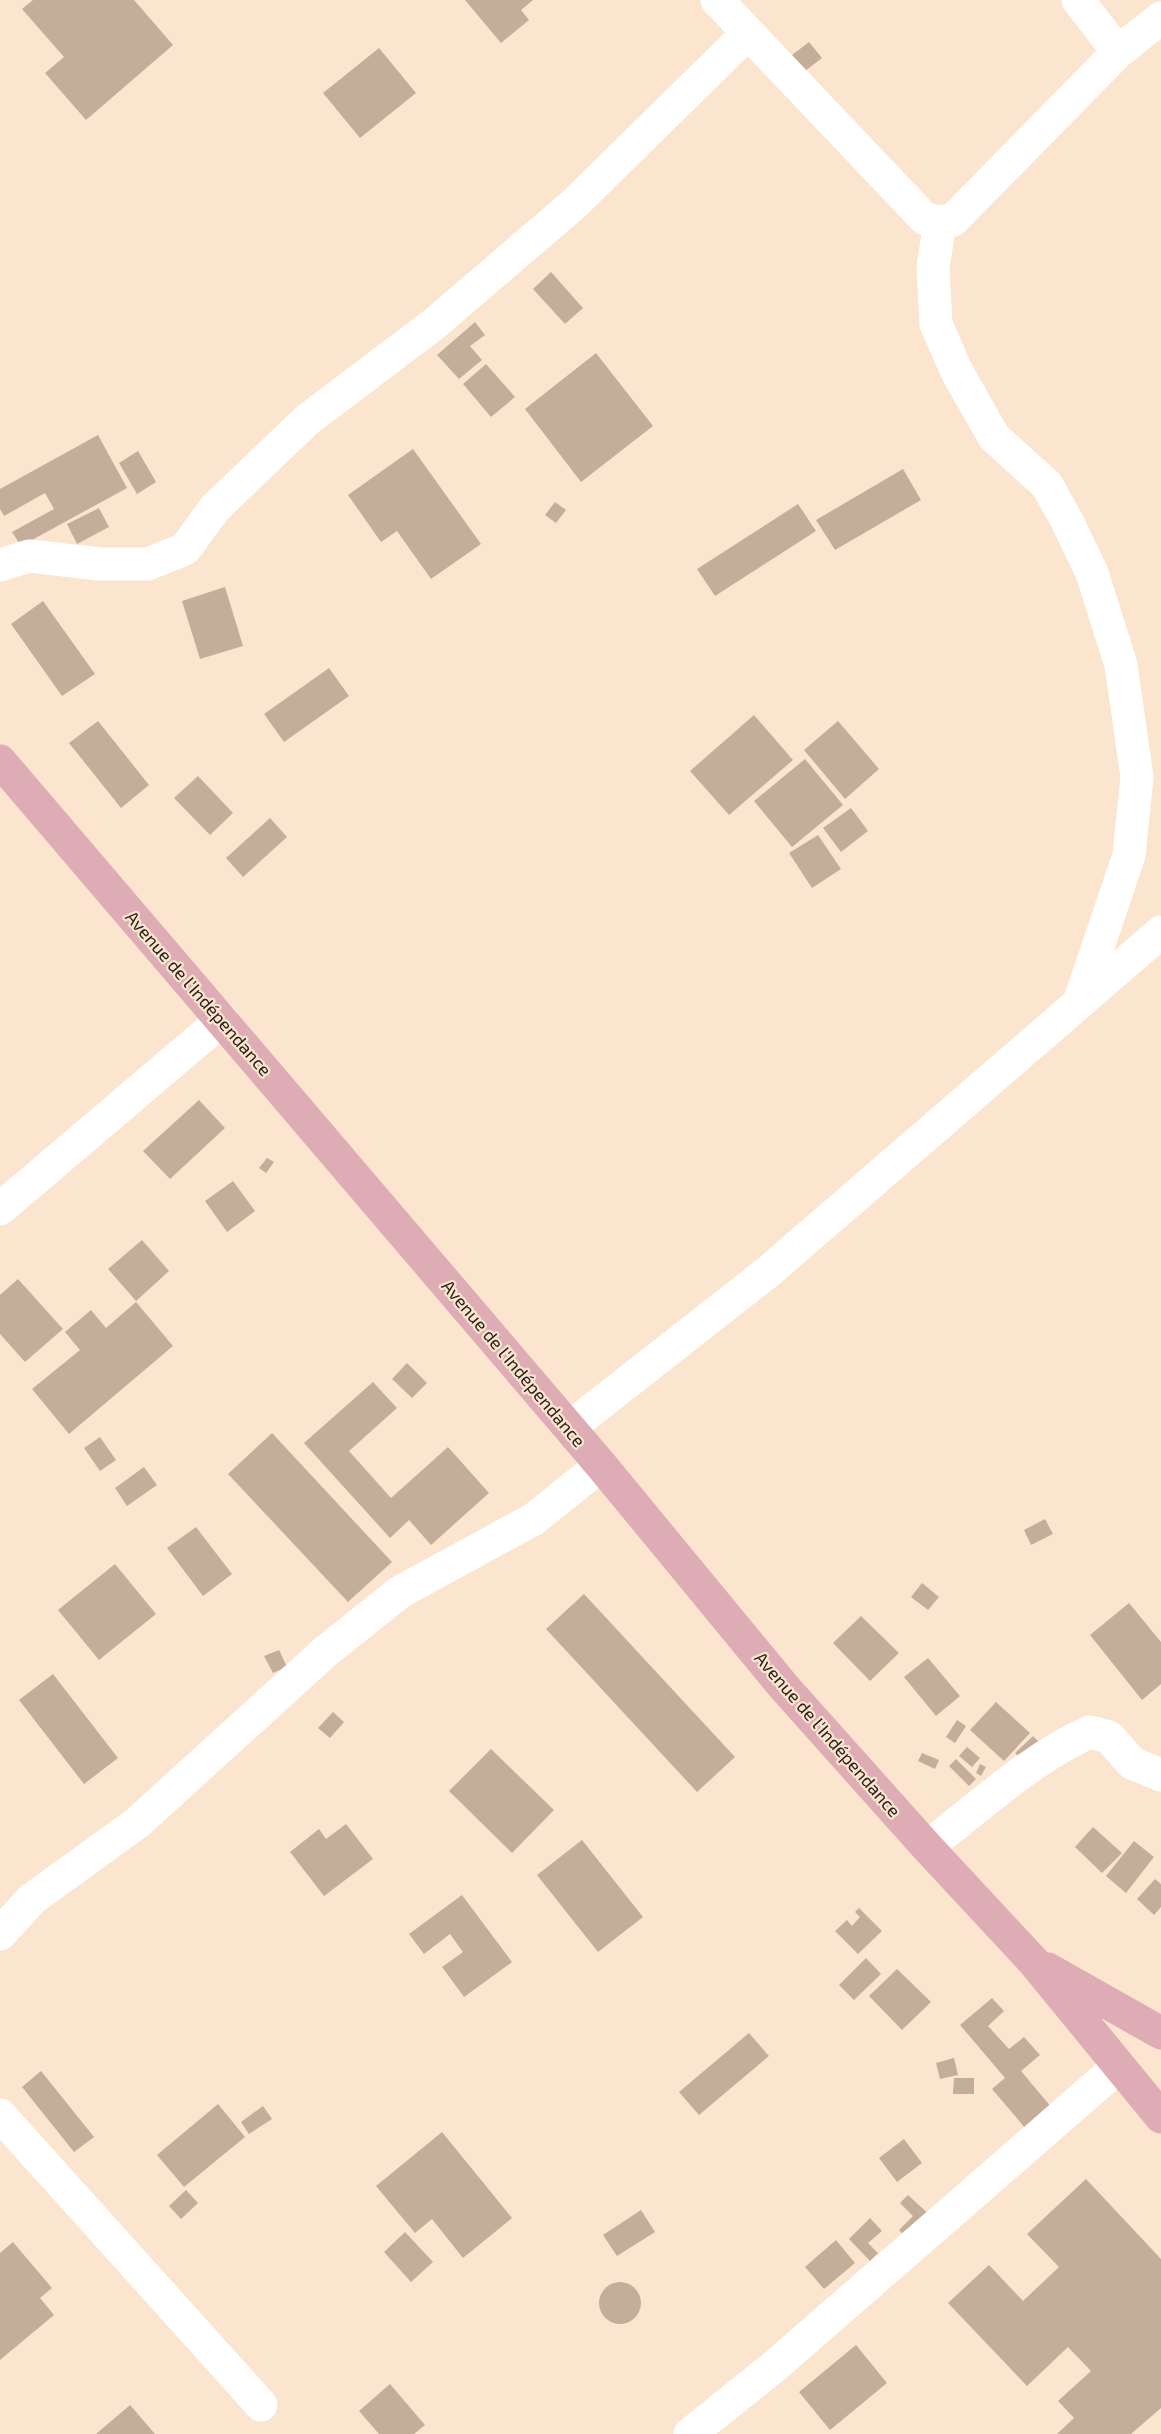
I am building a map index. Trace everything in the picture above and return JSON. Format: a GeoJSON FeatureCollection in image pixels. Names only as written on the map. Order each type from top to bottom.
{"type":"FeatureCollection","features":[{"type":"Feature","properties":{"kind":"main road","name":"Avenue de l'Indépendance"},"geometry":{"type":"LineString","coordinates":[[5,776],[222,1020],[601,1465],[784,1687],[1033,1961]]}},
{"type":"Feature","properties":{"kind":"main road"},"geometry":{"type":"LineString","coordinates":[[1033,1961],[1161,2033]]}},
{"type":"Feature","properties":{"kind":"main road"},"geometry":{"type":"LineString","coordinates":[[1033,1961],[1161,2117]]}},
{"type":"Feature","properties":{"kind":"street"},"geometry":{"type":"LineString","coordinates":[[717,0],[925,219],[940,222],[953,220],[1118,52],[1161,18]]}},
{"type":"Feature","properties":{"kind":"street"},"geometry":{"type":"LineString","coordinates":[[1078,0],[1118,52]]}},
{"type":"Feature","properties":{"kind":"street"},"geometry":{"type":"LineString","coordinates":[[0,565],[29,556],[100,564],[148,564],[184,549],[215,508],[307,420],[434,324],[574,204],[747,34]]}},
{"type":"Feature","properties":{"kind":"street"},"geometry":{"type":"LineString","coordinates":[[940,222],[933,268],[936,324],[957,372],[994,437],[1047,485],[1092,573],[1121,665],[1137,777],[1129,855],[1078,1003]]}},
{"type":"Feature","properties":{"kind":"street"},"geometry":{"type":"LineString","coordinates":[[569,1428],[768,1272],[1161,932]]}},
{"type":"Feature","properties":{"kind":"street"},"geometry":{"type":"LineString","coordinates":[[0,1209],[222,1020]]}},
{"type":"Feature","properties":{"kind":"street"},"geometry":{"type":"LineString","coordinates":[[0,1934],[32,1899],[137,1823],[325,1652],[400,1592],[534,1519],[601,1465]]}},
{"type":"Feature","properties":{"kind":"street"},"geometry":{"type":"LineString","coordinates":[[927,1847],[1033,1767],[1073,1740],[1090,1732],[1109,1737],[1132,1763],[1161,1775]]}},
{"type":"Feature","properties":{"kind":"street"},"geometry":{"type":"LineString","coordinates":[[690,2434],[776,2365],[1118,2067]]}},
{"type":"Feature","properties":{"kind":"street"},"geometry":{"type":"LineString","coordinates":[[0,2115],[261,2405]]}},
{"type":"Feature","properties":{"kind":"building"},"geometry":{"type":"Polygon","coordinates":[[[33,0],[134,0],[173,45],[86,120],[45,73],[64,57],[22,9],[33,0]]]}},
{"type":"Feature","properties":{"kind":"building"},"geometry":{"type":"Polygon","coordinates":[[[465,0],[533,0],[521,10],[529,20],[501,43],[465,0]]]}},
{"type":"Feature","properties":{"kind":"building"},"geometry":{"type":"Polygon","coordinates":[[[809,42],[822,58],[805,71],[792,55],[809,42]]]}},
{"type":"Feature","properties":{"kind":"building"},"geometry":{"type":"Polygon","coordinates":[[[379,48],[416,93],[360,138],[323,93],[379,48]]]}},
{"type":"Feature","properties":{"kind":"building"},"geometry":{"type":"Polygon","coordinates":[[[551,272],[583,308],[565,324],[533,289],[551,272]]]}},
{"type":"Feature","properties":{"kind":"building"},"geometry":{"type":"Polygon","coordinates":[[[475,322],[485,335],[470,346],[482,360],[459,379],[437,355],[475,322]]]}},
{"type":"Feature","properties":{"kind":"building"},"geometry":{"type":"Polygon","coordinates":[[[596,353],[653,426],[581,482],[525,409],[596,353]]]}},
{"type":"Feature","properties":{"kind":"building"},"geometry":{"type":"Polygon","coordinates":[[[486,364],[515,397],[491,417],[463,384],[486,364]]]}},
{"type":"Feature","properties":{"kind":"building"},"geometry":{"type":"Polygon","coordinates":[[[98,435],[127,488],[21,546],[12,532],[54,509],[45,493],[4,516],[0,509],[0,489],[98,435]]]}},
{"type":"Feature","properties":{"kind":"building"},"geometry":{"type":"Polygon","coordinates":[[[413,449],[481,544],[431,579],[397,531],[381,542],[348,495],[413,449]]]}},
{"type":"Feature","properties":{"kind":"building"},"geometry":{"type":"Polygon","coordinates":[[[138,451],[156,482],[137,494],[119,463],[138,451]]]}},
{"type":"Feature","properties":{"kind":"building"},"geometry":{"type":"Polygon","coordinates":[[[903,469],[921,500],[835,550],[816,520],[903,469]]]}},
{"type":"Feature","properties":{"kind":"building"},"geometry":{"type":"Polygon","coordinates":[[[555,502],[566,510],[556,523],[545,515],[555,502]]]}},
{"type":"Feature","properties":{"kind":"building"},"geometry":{"type":"Polygon","coordinates":[[[798,504],[816,531],[715,596],[697,569],[798,504]]]}},
{"type":"Feature","properties":{"kind":"building"},"geometry":{"type":"Polygon","coordinates":[[[99,508],[109,527],[77,544],[67,524],[99,508]]]}},
{"type":"Feature","properties":{"kind":"building"},"geometry":{"type":"Polygon","coordinates":[[[225,587],[243,646],[200,659],[182,601],[225,587]]]}},
{"type":"Feature","properties":{"kind":"building"},"geometry":{"type":"Polygon","coordinates":[[[43,601],[95,674],[62,696],[11,624],[43,601]]]}},
{"type":"Feature","properties":{"kind":"building"},"geometry":{"type":"Polygon","coordinates":[[[329,668],[349,696],[284,742],[264,714],[329,668]]]}},
{"type":"Feature","properties":{"kind":"building"},"geometry":{"type":"Polygon","coordinates":[[[754,715],[793,760],[729,815],[690,771],[754,715]]]}},
{"type":"Feature","properties":{"kind":"building"},"geometry":{"type":"Polygon","coordinates":[[[98,721],[149,785],[121,808],[69,743],[98,721]]]}},
{"type":"Feature","properties":{"kind":"building"},"geometry":{"type":"Polygon","coordinates":[[[838,721],[879,769],[845,799],[804,750],[838,721]]]}},
{"type":"Feature","properties":{"kind":"building"},"geometry":{"type":"Polygon","coordinates":[[[805,759],[843,805],[792,847],[754,801],[805,759]]]}},
{"type":"Feature","properties":{"kind":"building"},"geometry":{"type":"Polygon","coordinates":[[[198,776],[233,813],[210,835],[174,798],[198,776]]]}},
{"type":"Feature","properties":{"kind":"building"},"geometry":{"type":"Polygon","coordinates":[[[851,808],[868,831],[841,852],[823,828],[851,808]]]}},
{"type":"Feature","properties":{"kind":"building"},"geometry":{"type":"Polygon","coordinates":[[[270,818],[287,837],[243,877],[226,858],[270,818]]]}},
{"type":"Feature","properties":{"kind":"building"},"geometry":{"type":"Polygon","coordinates":[[[818,835],[841,869],[812,888],[789,853],[818,835]]]}},
{"type":"Feature","properties":{"kind":"building"},"geometry":{"type":"Polygon","coordinates":[[[199,1100],[225,1128],[170,1179],[143,1151],[199,1100]]]}},
{"type":"Feature","properties":{"kind":"building"},"geometry":{"type":"Polygon","coordinates":[[[267,1158],[274,1162],[266,1173],[259,1168],[267,1158]]]}},
{"type":"Feature","properties":{"kind":"building"},"geometry":{"type":"Polygon","coordinates":[[[233,1181],[255,1211],[227,1232],[205,1201],[233,1181]]]}},
{"type":"Feature","properties":{"kind":"building"},"geometry":{"type":"Polygon","coordinates":[[[142,1240],[169,1271],[136,1301],[108,1269],[142,1240]]]}},
{"type":"Feature","properties":{"kind":"building"},"geometry":{"type":"Polygon","coordinates":[[[18,1279],[63,1329],[25,1362],[0,1334],[0,1295],[18,1279]]]}},
{"type":"Feature","properties":{"kind":"building"},"geometry":{"type":"Polygon","coordinates":[[[136,1302],[173,1346],[69,1434],[32,1389],[80,1350],[65,1332],[91,1310],[106,1328],[136,1302]]]}},
{"type":"Feature","properties":{"kind":"building"},"geometry":{"type":"Polygon","coordinates":[[[407,1363],[427,1383],[412,1398],[392,1379],[407,1363]]]}},
{"type":"Feature","properties":{"kind":"building"},"geometry":{"type":"Polygon","coordinates":[[[373,1382],[397,1408],[349,1451],[391,1498],[448,1447],[489,1493],[431,1545],[409,1520],[390,1538],[304,1443],[373,1382]]]}},
{"type":"Feature","properties":{"kind":"building"},"geometry":{"type":"Polygon","coordinates":[[[272,1433],[392,1562],[348,1602],[228,1474],[272,1433]]]}},
{"type":"Feature","properties":{"kind":"building"},"geometry":{"type":"Polygon","coordinates":[[[100,1437],[116,1460],[100,1471],[84,1448],[100,1437]]]}},
{"type":"Feature","properties":{"kind":"building"},"geometry":{"type":"Polygon","coordinates":[[[144,1467],[157,1485],[127,1506],[115,1488],[144,1467]]]}},
{"type":"Feature","properties":{"kind":"building"},"geometry":{"type":"Polygon","coordinates":[[[1045,1519],[1053,1534],[1031,1545],[1024,1530],[1045,1519]]]}},
{"type":"Feature","properties":{"kind":"building"},"geometry":{"type":"Polygon","coordinates":[[[196,1527],[232,1574],[203,1596],[167,1548],[196,1527]]]}},
{"type":"Feature","properties":{"kind":"building"},"geometry":{"type":"Polygon","coordinates":[[[115,1564],[156,1614],[99,1660],[58,1610],[115,1564]]]}},
{"type":"Feature","properties":{"kind":"building"},"geometry":{"type":"Polygon","coordinates":[[[922,1583],[939,1597],[928,1610],[911,1597],[922,1583]]]}},
{"type":"Feature","properties":{"kind":"building"},"geometry":{"type":"Polygon","coordinates":[[[584,1594],[735,1757],[697,1792],[546,1629],[584,1594]]]}},
{"type":"Feature","properties":{"kind":"building"},"geometry":{"type":"Polygon","coordinates":[[[1129,1603],[1161,1642],[1161,1684],[1142,1700],[1090,1635],[1129,1603]]]}},
{"type":"Feature","properties":{"kind":"building"},"geometry":{"type":"Polygon","coordinates":[[[861,1616],[899,1653],[870,1681],[833,1643],[861,1616]]]}},
{"type":"Feature","properties":{"kind":"building"},"geometry":{"type":"Polygon","coordinates":[[[279,1650],[287,1667],[273,1673],[264,1656],[279,1650]]]}},
{"type":"Feature","properties":{"kind":"building"},"geometry":{"type":"Polygon","coordinates":[[[928,1658],[960,1696],[936,1716],[904,1677],[928,1658]]]}},
{"type":"Feature","properties":{"kind":"building"},"geometry":{"type":"Polygon","coordinates":[[[53,1674],[118,1758],[84,1784],[19,1700],[53,1674]]]}},
{"type":"Feature","properties":{"kind":"building"},"geometry":{"type":"Polygon","coordinates":[[[996,1702],[1030,1733],[1004,1761],[970,1730],[996,1702]]]}},
{"type":"Feature","properties":{"kind":"building"},"geometry":{"type":"Polygon","coordinates":[[[333,1712],[344,1722],[330,1738],[318,1728],[333,1712]]]}},
{"type":"Feature","properties":{"kind":"building"},"geometry":{"type":"Polygon","coordinates":[[[957,1720],[966,1726],[955,1743],[946,1737],[957,1720]]]}},
{"type":"Feature","properties":{"kind":"building"},"geometry":{"type":"Polygon","coordinates":[[[1033,1736],[1040,1743],[1022,1760],[1015,1753],[1033,1736]]]}},
{"type":"Feature","properties":{"kind":"building"},"geometry":{"type":"Polygon","coordinates":[[[967,1747],[980,1758],[972,1767],[959,1756],[967,1747]]]}},
{"type":"Feature","properties":{"kind":"building"},"geometry":{"type":"Polygon","coordinates":[[[491,1749],[554,1810],[512,1853],[449,1791],[491,1749]]]}},
{"type":"Feature","properties":{"kind":"building"},"geometry":{"type":"Polygon","coordinates":[[[922,1753],[939,1760],[935,1769],[918,1761],[922,1753]]]}},
{"type":"Feature","properties":{"kind":"building"},"geometry":{"type":"Polygon","coordinates":[[[956,1759],[976,1779],[969,1786],[949,1766],[956,1759]]]}},
{"type":"Feature","properties":{"kind":"building"},"geometry":{"type":"Polygon","coordinates":[[[980,1764],[986,1767],[981,1776],[976,1773],[980,1764]]]}},
{"type":"Feature","properties":{"kind":"building"},"geometry":{"type":"Polygon","coordinates":[[[346,1824],[373,1859],[324,1896],[290,1852],[319,1829],[326,1839],[346,1824]]]}},
{"type":"Feature","properties":{"kind":"building"},"geometry":{"type":"Polygon","coordinates":[[[1093,1827],[1122,1853],[1102,1873],[1075,1847],[1093,1827]]]}},
{"type":"Feature","properties":{"kind":"building"},"geometry":{"type":"Polygon","coordinates":[[[582,1840],[643,1917],[598,1952],[537,1875],[582,1840]]]}},
{"type":"Feature","properties":{"kind":"building"},"geometry":{"type":"Polygon","coordinates":[[[1134,1841],[1154,1857],[1126,1893],[1106,1876],[1134,1841]]]}},
{"type":"Feature","properties":{"kind":"building"},"geometry":{"type":"Polygon","coordinates":[[[1155,1879],[1161,1884],[1161,1907],[1154,1915],[1137,1899],[1155,1879]]]}},
{"type":"Feature","properties":{"kind":"building"},"geometry":{"type":"Polygon","coordinates":[[[462,1895],[512,1962],[464,1997],[442,1967],[463,1952],[450,1934],[424,1954],[409,1934],[462,1895]]]}},
{"type":"Feature","properties":{"kind":"building"},"geometry":{"type":"Polygon","coordinates":[[[859,1908],[882,1931],[858,1954],[835,1931],[847,1920],[852,1926],[860,1917],[855,1912],[859,1908]]]}},
{"type":"Feature","properties":{"kind":"building"},"geometry":{"type":"Polygon","coordinates":[[[866,1958],[881,1974],[854,2000],[839,1985],[866,1958]]]}},
{"type":"Feature","properties":{"kind":"building"},"geometry":{"type":"Polygon","coordinates":[[[897,1969],[931,2002],[902,2030],[869,1996],[897,1969]]]}},
{"type":"Feature","properties":{"kind":"building"},"geometry":{"type":"Polygon","coordinates":[[[992,1998],[1004,2011],[988,2026],[1009,2049],[1024,2037],[1040,2055],[1021,2071],[1052,2108],[1026,2129],[992,2089],[1005,2078],[960,2025],[992,1998]]]}},
{"type":"Feature","properties":{"kind":"building"},"geometry":{"type":"Polygon","coordinates":[[[749,2033],[769,2056],[699,2115],[679,2092],[749,2033]]]}},
{"type":"Feature","properties":{"kind":"building"},"geometry":{"type":"Polygon","coordinates":[[[954,2058],[958,2075],[940,2079],[936,2063],[954,2058]]]}},
{"type":"Feature","properties":{"kind":"building"},"geometry":{"type":"Polygon","coordinates":[[[41,2071],[94,2137],[74,2152],[22,2087],[41,2071]]]}},
{"type":"Feature","properties":{"kind":"building"},"geometry":{"type":"Polygon","coordinates":[[[954,2078],[974,2078],[974,2094],[953,2094],[954,2078]]]}},
{"type":"Feature","properties":{"kind":"building"},"geometry":{"type":"Polygon","coordinates":[[[218,2104],[245,2137],[184,2187],[157,2155],[218,2104]]]}},
{"type":"Feature","properties":{"kind":"building"},"geometry":{"type":"Polygon","coordinates":[[[263,2106],[272,2119],[249,2134],[241,2122],[263,2106]]]}},
{"type":"Feature","properties":{"kind":"building"},"geometry":{"type":"Polygon","coordinates":[[[442,2132],[512,2218],[463,2258],[432,2219],[415,2233],[376,2186],[442,2132]]]}},
{"type":"Feature","properties":{"kind":"building"},"geometry":{"type":"Polygon","coordinates":[[[904,2139],[922,2163],[897,2182],[879,2158],[904,2139]]]}},
{"type":"Feature","properties":{"kind":"building"},"geometry":{"type":"Polygon","coordinates":[[[1086,2179],[1161,2259],[1161,2408],[1131,2434],[1057,2434],[1074,2418],[1058,2401],[1091,2371],[1068,2347],[1027,2386],[948,2303],[989,2265],[1023,2301],[1059,2267],[1027,2234],[1086,2179]]]}},
{"type":"Feature","properties":{"kind":"building"},"geometry":{"type":"Polygon","coordinates":[[[186,2190],[198,2203],[181,2219],[169,2206],[186,2190]]]}},
{"type":"Feature","properties":{"kind":"building"},"geometry":{"type":"Polygon","coordinates":[[[908,2195],[933,2218],[906,2237],[899,2230],[913,2216],[900,2203],[908,2195]]]}},
{"type":"Feature","properties":{"kind":"building"},"geometry":{"type":"Polygon","coordinates":[[[641,2210],[655,2232],[617,2256],[603,2235],[641,2210]]]}},
{"type":"Feature","properties":{"kind":"building"},"geometry":{"type":"Polygon","coordinates":[[[870,2218],[882,2231],[868,2243],[878,2253],[870,2261],[849,2239],[870,2218]]]}},
{"type":"Feature","properties":{"kind":"building"},"geometry":{"type":"Polygon","coordinates":[[[405,2232],[433,2262],[411,2282],[384,2252],[405,2232]]]}},
{"type":"Feature","properties":{"kind":"building"},"geometry":{"type":"Polygon","coordinates":[[[836,2240],[855,2263],[824,2289],[805,2267],[836,2240]]]}},
{"type":"Feature","properties":{"kind":"building"},"geometry":{"type":"Polygon","coordinates":[[[13,2242],[52,2288],[40,2298],[54,2315],[0,2360],[0,2253],[13,2242]]]}},
{"type":"Feature","properties":{"kind":"building"},"geometry":{"type":"Polygon","coordinates":[[[620,2282],[635,2288],[641,2303],[635,2318],[620,2324],[605,2318],[599,2303],[605,2288],[620,2282]]]}},
{"type":"Feature","properties":{"kind":"building"},"geometry":{"type":"Polygon","coordinates":[[[856,2345],[887,2383],[830,2430],[799,2392],[856,2345]]]}},
{"type":"Feature","properties":{"kind":"building"},"geometry":{"type":"Polygon","coordinates":[[[390,2384],[425,2425],[414,2434],[379,2434],[359,2411],[390,2384]]]}},
{"type":"Feature","properties":{"kind":"building"},"geometry":{"type":"Polygon","coordinates":[[[130,2405],[155,2434],[96,2434],[130,2405]]]}}]}
